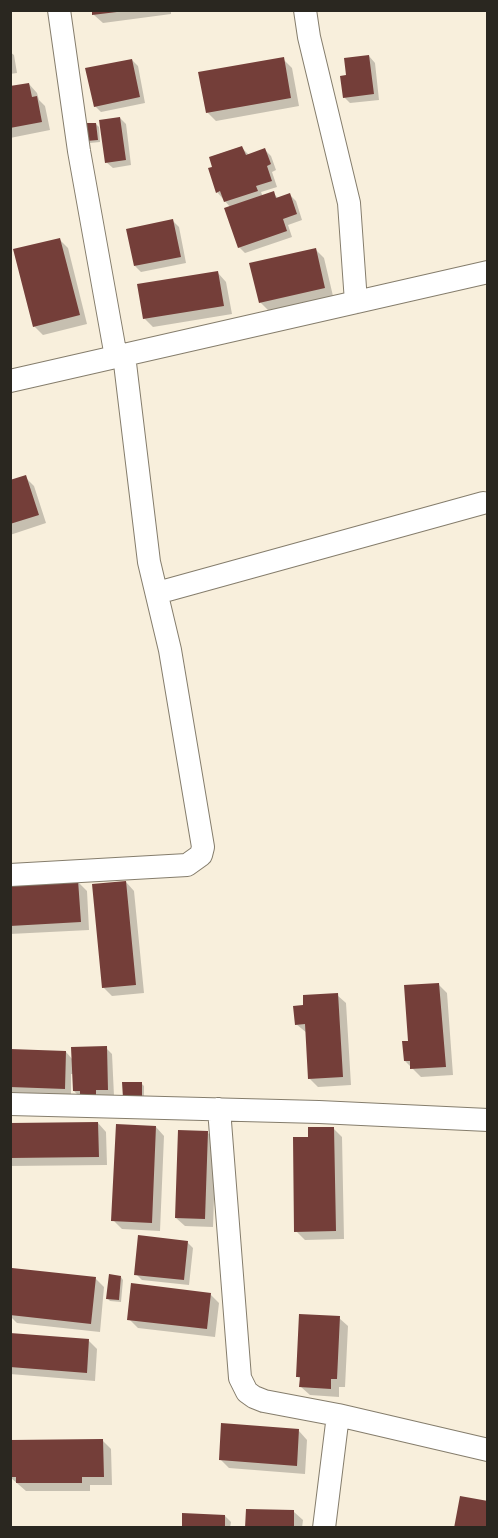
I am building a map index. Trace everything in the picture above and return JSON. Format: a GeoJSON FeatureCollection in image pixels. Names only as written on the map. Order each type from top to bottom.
{"type":"FeatureCollection","features":[{"type":"Feature","properties":{"kind":"street"},"geometry":{"type":"LineString","coordinates":[[10,875],[187,865],[201,855],[203,848],[170,650],[150,562],[120,356],[79,151],[59,10]]}},
{"type":"Feature","properties":{"kind":"street"},"geometry":{"type":"LineString","coordinates":[[305,10],[309,37],[349,203],[356,302]]}},
{"type":"Feature","properties":{"kind":"street"},"geometry":{"type":"LineString","coordinates":[[10,381],[488,272]]}},
{"type":"Feature","properties":{"kind":"street"},"geometry":{"type":"LineString","coordinates":[[157,594],[483,503]]}},
{"type":"Feature","properties":{"kind":"street"},"geometry":{"type":"LineString","coordinates":[[10,1104],[219,1109],[488,1120]]}},
{"type":"Feature","properties":{"kind":"street"},"geometry":{"type":"LineString","coordinates":[[219,1109],[242,1385],[254,1398],[264,1401],[338,1414],[488,1450]]}},
{"type":"Feature","properties":{"kind":"street"},"geometry":{"type":"LineString","coordinates":[[324,1527],[338,1414]]}},
{"type":"Feature","properties":{"kind":"building"},"geometry":{"type":"Polygon","coordinates":[[[92,10],[117,10],[117,12],[92,15],[92,10]]]}},
{"type":"Feature","properties":{"kind":"building"},"geometry":{"type":"Polygon","coordinates":[[[369,55],[374,94],[343,98],[340,76],[346,75],[344,58],[369,55]]]}},
{"type":"Feature","properties":{"kind":"building"},"geometry":{"type":"Polygon","coordinates":[[[284,57],[291,98],[206,113],[198,72],[284,57]]]}},
{"type":"Feature","properties":{"kind":"building"},"geometry":{"type":"Polygon","coordinates":[[[132,59],[140,97],[94,107],[85,68],[132,59]]]}},
{"type":"Feature","properties":{"kind":"building"},"geometry":{"type":"Polygon","coordinates":[[[29,83],[32,97],[37,96],[42,122],[10,128],[10,86],[29,83]]]}},
{"type":"Feature","properties":{"kind":"building"},"geometry":{"type":"Polygon","coordinates":[[[120,117],[126,160],[105,163],[99,120],[120,117]]]}},
{"type":"Feature","properties":{"kind":"building"},"geometry":{"type":"Polygon","coordinates":[[[85,123],[96,123],[98,140],[86,141],[85,123]]]}},
{"type":"Feature","properties":{"kind":"building"},"geometry":{"type":"Polygon","coordinates":[[[242,146],[246,155],[265,148],[271,164],[267,166],[272,181],[256,186],[258,191],[224,202],[220,191],[216,193],[208,168],[212,167],[209,157],[242,146]]]}},
{"type":"Feature","properties":{"kind":"building"},"geometry":{"type":"Polygon","coordinates":[[[274,191],[276,198],[290,193],[297,214],[283,219],[287,231],[238,248],[224,208],[274,191]]]}},
{"type":"Feature","properties":{"kind":"building"},"geometry":{"type":"Polygon","coordinates":[[[173,219],[181,257],[134,266],[126,229],[173,219]]]}},
{"type":"Feature","properties":{"kind":"building"},"geometry":{"type":"Polygon","coordinates":[[[60,238],[80,315],[33,327],[13,249],[60,238]]]}},
{"type":"Feature","properties":{"kind":"building"},"geometry":{"type":"Polygon","coordinates":[[[316,248],[325,288],[259,303],[249,263],[316,248]]]}},
{"type":"Feature","properties":{"kind":"building"},"geometry":{"type":"Polygon","coordinates":[[[218,271],[224,306],[143,319],[137,284],[218,271]]]}},
{"type":"Feature","properties":{"kind":"building"},"geometry":{"type":"Polygon","coordinates":[[[26,475],[39,515],[10,524],[10,480],[26,475]]]}},
{"type":"Feature","properties":{"kind":"building"},"geometry":{"type":"Polygon","coordinates":[[[78,880],[81,922],[10,926],[10,884],[78,880]]]}},
{"type":"Feature","properties":{"kind":"building"},"geometry":{"type":"Polygon","coordinates":[[[126,881],[136,985],[102,988],[92,884],[126,881]]]}},
{"type":"Feature","properties":{"kind":"building"},"geometry":{"type":"Polygon","coordinates":[[[439,983],[446,1067],[410,1069],[410,1061],[404,1061],[402,1041],[408,1041],[404,985],[439,983]]]}},
{"type":"Feature","properties":{"kind":"building"},"geometry":{"type":"Polygon","coordinates":[[[338,993],[343,1077],[308,1079],[305,1024],[295,1025],[293,1006],[303,1005],[303,995],[338,993]]]}},
{"type":"Feature","properties":{"kind":"building"},"geometry":{"type":"Polygon","coordinates":[[[107,1046],[108,1090],[96,1090],[96,1097],[80,1098],[80,1091],[73,1091],[71,1047],[107,1046]]]}},
{"type":"Feature","properties":{"kind":"building"},"geometry":{"type":"Polygon","coordinates":[[[10,1049],[66,1051],[65,1089],[10,1087],[10,1049]]]}},
{"type":"Feature","properties":{"kind":"building"},"geometry":{"type":"Polygon","coordinates":[[[122,1082],[142,1082],[142,1097],[123,1098],[122,1082]]]}},
{"type":"Feature","properties":{"kind":"building"},"geometry":{"type":"Polygon","coordinates":[[[98,1122],[99,1157],[10,1158],[10,1123],[98,1122]]]}},
{"type":"Feature","properties":{"kind":"building"},"geometry":{"type":"Polygon","coordinates":[[[116,1124],[156,1126],[152,1223],[111,1221],[116,1124]]]}},
{"type":"Feature","properties":{"kind":"building"},"geometry":{"type":"Polygon","coordinates":[[[308,1127],[334,1127],[336,1231],[294,1232],[293,1137],[308,1137],[308,1127]]]}},
{"type":"Feature","properties":{"kind":"building"},"geometry":{"type":"Polygon","coordinates":[[[178,1130],[208,1131],[205,1219],[175,1218],[178,1130]]]}},
{"type":"Feature","properties":{"kind":"building"},"geometry":{"type":"Polygon","coordinates":[[[138,1235],[188,1241],[184,1280],[134,1275],[138,1235]]]}},
{"type":"Feature","properties":{"kind":"building"},"geometry":{"type":"Polygon","coordinates":[[[12,1268],[96,1277],[91,1324],[10,1315],[12,1268]]]}},
{"type":"Feature","properties":{"kind":"building"},"geometry":{"type":"Polygon","coordinates":[[[109,1274],[121,1276],[119,1300],[106,1299],[109,1274]]]}},
{"type":"Feature","properties":{"kind":"building"},"geometry":{"type":"Polygon","coordinates":[[[131,1283],[211,1293],[207,1329],[127,1320],[131,1283]]]}},
{"type":"Feature","properties":{"kind":"building"},"geometry":{"type":"Polygon","coordinates":[[[299,1314],[340,1316],[337,1379],[331,1379],[331,1389],[299,1387],[300,1377],[296,1377],[299,1314]]]}},
{"type":"Feature","properties":{"kind":"building"},"geometry":{"type":"Polygon","coordinates":[[[10,1333],[89,1339],[87,1373],[10,1367],[10,1333]]]}},
{"type":"Feature","properties":{"kind":"building"},"geometry":{"type":"Polygon","coordinates":[[[221,1423],[299,1429],[297,1466],[219,1460],[221,1423]]]}},
{"type":"Feature","properties":{"kind":"building"},"geometry":{"type":"Polygon","coordinates":[[[103,1439],[104,1477],[82,1477],[82,1483],[16,1483],[16,1477],[10,1477],[10,1440],[103,1439]]]}},
{"type":"Feature","properties":{"kind":"building"},"geometry":{"type":"Polygon","coordinates":[[[460,1496],[488,1501],[488,1528],[454,1528],[460,1496]]]}},
{"type":"Feature","properties":{"kind":"building"},"geometry":{"type":"Polygon","coordinates":[[[246,1509],[294,1510],[294,1528],[245,1528],[246,1509]]]}},
{"type":"Feature","properties":{"kind":"building"},"geometry":{"type":"Polygon","coordinates":[[[182,1513],[225,1515],[225,1528],[182,1528],[182,1513]]]}}]}
